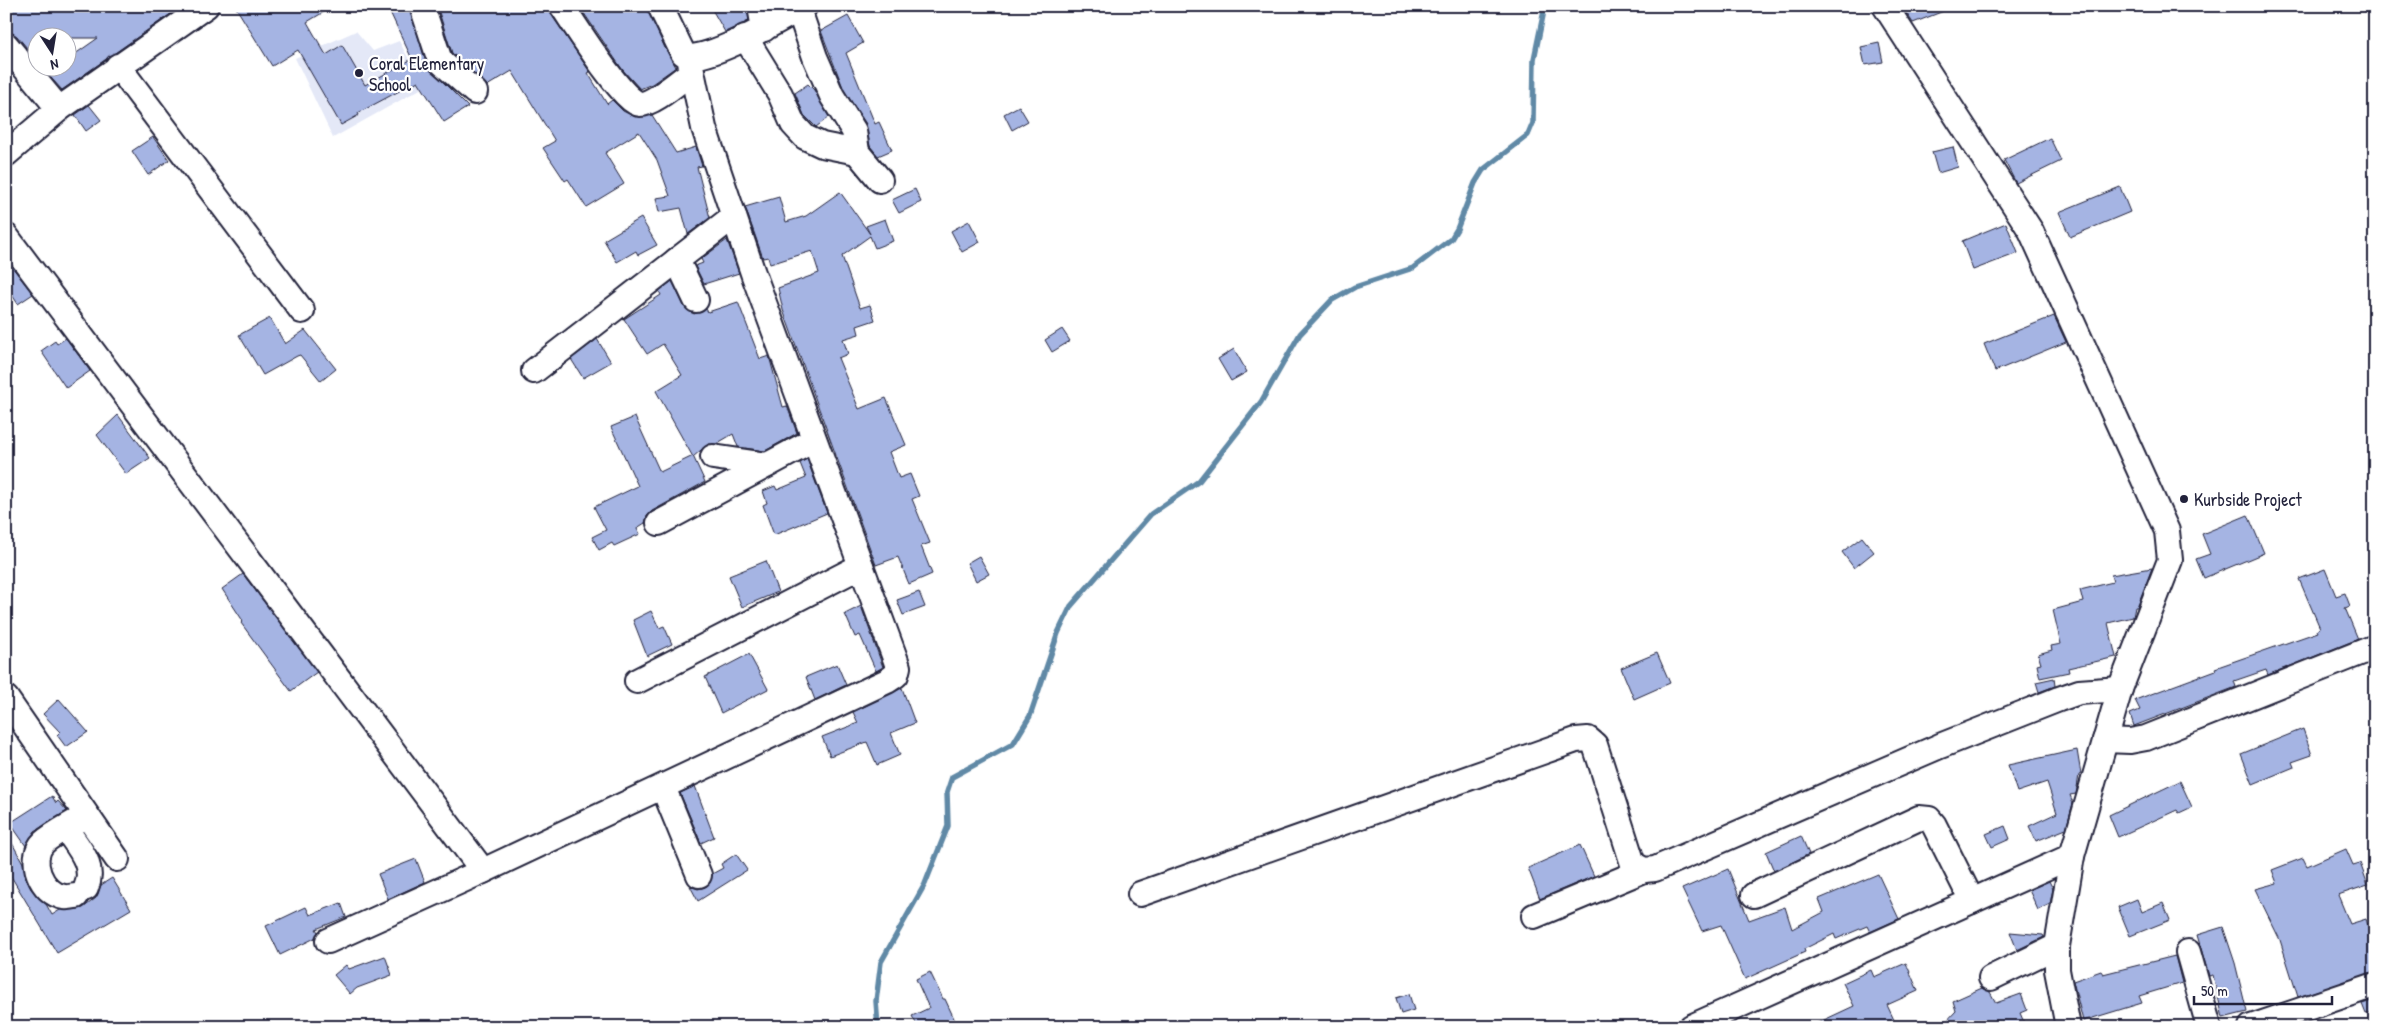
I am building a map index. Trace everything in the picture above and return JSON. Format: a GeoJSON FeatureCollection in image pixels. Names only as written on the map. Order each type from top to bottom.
{"type":"FeatureCollection","features":[{"type":"Feature","properties":{"kind":"street"},"geometry":{"type":"LineString","coordinates":[[422,6],[440,61],[475,92]]}},
{"type":"Feature","properties":{"kind":"street"},"geometry":{"type":"LineString","coordinates":[[562,6],[616,85],[636,104],[642,105],[652,101],[701,57],[756,24],[802,8],[815,57],[832,96],[854,131],[857,152],[880,180]]}},
{"type":"Feature","properties":{"kind":"street"},"geometry":{"type":"LineString","coordinates":[[328,941],[663,787],[887,681],[896,675],[898,666],[814,440],[704,128],[690,65],[660,6]]}},
{"type":"Feature","properties":{"kind":"street"},"geometry":{"type":"LineString","coordinates":[[1885,6],[2032,231],[2167,531],[2170,560],[2120,689],[2072,856],[2057,946],[2057,970],[2068,1027]]}},
{"type":"Feature","properties":{"kind":"street"},"geometry":{"type":"LineString","coordinates":[[6,154],[59,109],[201,8]]}},
{"type":"Feature","properties":{"kind":"street"},"geometry":{"type":"LineString","coordinates":[[756,24],[780,94],[793,124],[805,137],[822,145],[857,152]]}},
{"type":"Feature","properties":{"kind":"street"},"geometry":{"type":"LineString","coordinates":[[6,45],[59,109]]}},
{"type":"Feature","properties":{"kind":"street"},"geometry":{"type":"LineString","coordinates":[[118,66],[302,311]]}},
{"type":"Feature","properties":{"kind":"street"},"geometry":{"type":"LineString","coordinates":[[534,371],[734,216]]}},
{"type":"Feature","properties":{"kind":"street"},"geometry":{"type":"LineString","coordinates":[[6,236],[483,871]]}},
{"type":"Feature","properties":{"kind":"street"},"geometry":{"type":"LineString","coordinates":[[677,260],[696,300]]}},
{"type":"Feature","properties":{"kind":"street"},"geometry":{"type":"LineString","coordinates":[[659,523],[814,440]]}},
{"type":"Feature","properties":{"kind":"street"},"geometry":{"type":"LineString","coordinates":[[713,457],[766,465]]}},
{"type":"Feature","properties":{"kind":"street"},"geometry":{"type":"LineString","coordinates":[[637,681],[861,566]]}},
{"type":"Feature","properties":{"kind":"street"},"geometry":{"type":"LineString","coordinates":[[2105,740],[2130,742],[2146,738],[2375,648]]}},
{"type":"Feature","properties":{"kind":"street"},"geometry":{"type":"LineString","coordinates":[[1534,916],[1644,870],[1655,869],[1940,746],[2058,699],[2079,692],[2120,689]]}},
{"type":"Feature","properties":{"kind":"street"},"geometry":{"type":"LineString","coordinates":[[6,698],[116,859]]}},
{"type":"Feature","properties":{"kind":"street"},"geometry":{"type":"LineString","coordinates":[[1140,894],[1576,740],[1588,739],[1595,746],[1633,864],[1644,870]]}},
{"type":"Feature","properties":{"kind":"street"},"geometry":{"type":"LineString","coordinates":[[663,787],[700,875]]}},
{"type":"Feature","properties":{"kind":"street"},"geometry":{"type":"LineString","coordinates":[[66,829],[90,867],[91,878],[81,892],[64,897],[53,893],[38,873],[36,863],[37,851],[44,842],[86,815]]}},
{"type":"Feature","properties":{"kind":"street"},"geometry":{"type":"LineString","coordinates":[[1754,894],[1920,818],[1929,819],[1934,825],[1972,901]]}},
{"type":"Feature","properties":{"kind":"street"},"geometry":{"type":"LineString","coordinates":[[1708,1025],[2072,856]]}},
{"type":"Feature","properties":{"kind":"street"},"geometry":{"type":"LineString","coordinates":[[1991,978],[2057,946]]}},
{"type":"Feature","properties":{"kind":"street"},"geometry":{"type":"LineString","coordinates":[[2188,952],[2209,1027]]}},
{"type":"Feature","properties":{"kind":"street"},"geometry":{"type":"LineString","coordinates":[[2251,1027],[2375,985]]}},
{"type":"Feature","properties":{"kind":"shaded area","name":"Coral Elementary School"},"geometry":{"type":"Polygon","coordinates":[[[356,31],[373,51],[399,41],[424,87],[333,138],[295,58],[356,31]]]}},
{"type":"Feature","properties":{"kind":"building"},"geometry":{"type":"Polygon","coordinates":[[[6,6],[182,6],[62,90],[51,78],[78,78],[78,52],[98,38],[78,38],[78,28],[28,28],[28,49],[17,36],[6,29],[6,6]]]}},
{"type":"Feature","properties":{"kind":"building"},"geometry":{"type":"Polygon","coordinates":[[[235,6],[334,6],[307,22],[326,55],[342,45],[365,85],[412,59],[390,12],[390,6],[409,6],[427,66],[468,107],[444,122],[418,81],[358,113],[359,115],[341,125],[298,50],[272,66],[235,6]]]}},
{"type":"Feature","properties":{"kind":"building"},"geometry":{"type":"Polygon","coordinates":[[[437,6],[548,6],[551,14],[590,72],[588,73],[607,104],[612,100],[623,111],[635,117],[652,115],[676,153],[696,147],[702,166],[697,167],[710,218],[688,234],[681,208],[659,212],[656,198],[670,196],[657,160],[639,132],[605,153],[624,184],[586,207],[568,179],[565,181],[543,148],[555,141],[512,71],[487,86],[452,53],[437,6]]]}},
{"type":"Feature","properties":{"kind":"building"},"geometry":{"type":"Polygon","coordinates":[[[579,6],[646,6],[676,67],[652,84],[640,89],[622,69],[579,6]]]}},
{"type":"Feature","properties":{"kind":"building"},"geometry":{"type":"Polygon","coordinates":[[[710,6],[747,6],[749,21],[725,32],[710,6]]]}},
{"type":"Feature","properties":{"kind":"building"},"geometry":{"type":"Polygon","coordinates":[[[1909,6],[1954,7],[1913,23],[1903,8],[1909,6]]]}},
{"type":"Feature","properties":{"kind":"building"},"geometry":{"type":"Polygon","coordinates":[[[848,16],[863,43],[846,53],[875,124],[879,122],[892,150],[878,156],[870,146],[866,124],[844,90],[821,31],[848,16]]]}},
{"type":"Feature","properties":{"kind":"building"},"geometry":{"type":"Polygon","coordinates":[[[1879,43],[1883,62],[1865,65],[1861,47],[1879,43]]]}},
{"type":"Feature","properties":{"kind":"building"},"geometry":{"type":"Polygon","coordinates":[[[808,84],[814,90],[829,117],[816,127],[804,115],[795,93],[808,84]]]}},
{"type":"Feature","properties":{"kind":"building"},"geometry":{"type":"Polygon","coordinates":[[[89,105],[101,120],[86,131],[75,115],[89,105]]]}},
{"type":"Feature","properties":{"kind":"building"},"geometry":{"type":"Polygon","coordinates":[[[1019,106],[1028,121],[1012,130],[1004,114],[1019,106]]]}},
{"type":"Feature","properties":{"kind":"building"},"geometry":{"type":"Polygon","coordinates":[[[153,137],[169,160],[148,175],[132,151],[153,137]]]}},
{"type":"Feature","properties":{"kind":"building"},"geometry":{"type":"Polygon","coordinates":[[[2050,138],[2061,161],[2016,183],[2004,160],[2050,138]]]}},
{"type":"Feature","properties":{"kind":"building"},"geometry":{"type":"Polygon","coordinates":[[[1953,147],[1958,167],[1938,173],[1932,152],[1953,147]]]}},
{"type":"Feature","properties":{"kind":"building"},"geometry":{"type":"Polygon","coordinates":[[[2120,187],[2130,212],[2070,237],[2059,212],[2120,187]]]}},
{"type":"Feature","properties":{"kind":"building"},"geometry":{"type":"Polygon","coordinates":[[[915,189],[921,202],[899,213],[892,200],[915,189]]]}},
{"type":"Feature","properties":{"kind":"building"},"geometry":{"type":"Polygon","coordinates":[[[840,192],[870,234],[866,226],[885,219],[893,241],[875,248],[870,236],[842,256],[860,308],[870,305],[875,320],[857,326],[859,334],[843,339],[848,354],[838,358],[859,409],[886,398],[906,445],[889,452],[899,478],[910,474],[919,496],[912,499],[930,543],[921,546],[932,574],[909,584],[898,557],[876,565],[783,310],[778,288],[819,273],[812,251],[770,264],[768,257],[763,258],[745,207],[779,197],[786,222],[806,216],[840,192]]]}},
{"type":"Feature","properties":{"kind":"building"},"geometry":{"type":"Polygon","coordinates":[[[641,218],[657,245],[638,255],[636,251],[617,262],[604,240],[641,218]]]}},
{"type":"Feature","properties":{"kind":"building"},"geometry":{"type":"Polygon","coordinates":[[[969,221],[980,242],[962,252],[951,231],[969,221]]]}},
{"type":"Feature","properties":{"kind":"building"},"geometry":{"type":"Polygon","coordinates":[[[2006,223],[2018,253],[1973,270],[1962,241],[2006,223]]]}},
{"type":"Feature","properties":{"kind":"building"},"geometry":{"type":"Polygon","coordinates":[[[727,240],[739,273],[704,284],[695,266],[703,263],[701,259],[727,240]]]}},
{"type":"Feature","properties":{"kind":"building"},"geometry":{"type":"Polygon","coordinates":[[[6,259],[33,294],[18,304],[6,286],[6,259]]]}},
{"type":"Feature","properties":{"kind":"building"},"geometry":{"type":"Polygon","coordinates":[[[672,281],[684,306],[694,314],[706,309],[708,312],[738,302],[760,359],[769,356],[783,407],[787,406],[797,433],[765,451],[738,447],[733,434],[716,444],[708,444],[693,457],[656,391],[682,375],[663,344],[647,354],[624,319],[661,295],[659,291],[672,281]]]}},
{"type":"Feature","properties":{"kind":"building"},"geometry":{"type":"Polygon","coordinates":[[[2054,316],[2066,342],[1995,371],[1984,344],[2054,316]]]}},
{"type":"Feature","properties":{"kind":"building"},"geometry":{"type":"Polygon","coordinates":[[[270,318],[285,344],[305,330],[336,369],[321,381],[300,355],[263,375],[239,335],[270,318]]]}},
{"type":"Feature","properties":{"kind":"building"},"geometry":{"type":"Polygon","coordinates":[[[1062,329],[1070,341],[1052,352],[1045,340],[1062,329]]]}},
{"type":"Feature","properties":{"kind":"building"},"geometry":{"type":"Polygon","coordinates":[[[66,338],[90,371],[66,388],[41,351],[55,341],[57,344],[66,338]]]}},
{"type":"Feature","properties":{"kind":"building"},"geometry":{"type":"Polygon","coordinates":[[[597,339],[611,362],[583,378],[571,359],[597,339]]]}},
{"type":"Feature","properties":{"kind":"building"},"geometry":{"type":"Polygon","coordinates":[[[1234,349],[1247,372],[1231,381],[1218,359],[1234,349]]]}},
{"type":"Feature","properties":{"kind":"building"},"geometry":{"type":"Polygon","coordinates":[[[118,415],[150,458],[126,474],[97,435],[118,415]]]}},
{"type":"Feature","properties":{"kind":"building"},"geometry":{"type":"Polygon","coordinates":[[[635,417],[660,472],[693,456],[705,482],[652,511],[647,516],[645,523],[637,528],[640,534],[614,546],[612,543],[599,550],[592,537],[606,530],[594,507],[638,486],[611,427],[635,417]]]}},
{"type":"Feature","properties":{"kind":"building"},"geometry":{"type":"Polygon","coordinates":[[[807,459],[827,513],[774,535],[763,505],[767,503],[763,491],[775,486],[777,490],[806,478],[800,463],[807,459]]]}},
{"type":"Feature","properties":{"kind":"building"},"geometry":{"type":"Polygon","coordinates":[[[2248,515],[2264,553],[2204,578],[2196,559],[2210,554],[2202,534],[2248,515]]]}},
{"type":"Feature","properties":{"kind":"building"},"geometry":{"type":"Polygon","coordinates":[[[1862,537],[1874,552],[1854,568],[1842,552],[1862,537]]]}},
{"type":"Feature","properties":{"kind":"building"},"geometry":{"type":"Polygon","coordinates":[[[979,556],[989,574],[976,581],[967,563],[979,556]]]}},
{"type":"Feature","properties":{"kind":"building"},"geometry":{"type":"Polygon","coordinates":[[[766,561],[778,592],[742,607],[729,576],[766,561]]]}},
{"type":"Feature","properties":{"kind":"building"},"geometry":{"type":"Polygon","coordinates":[[[2152,568],[2137,607],[2135,607],[2133,617],[2108,623],[2116,657],[2068,668],[2069,672],[2040,678],[2037,665],[2041,664],[2038,654],[2052,650],[2051,646],[2061,644],[2053,610],[2083,602],[2080,590],[2113,582],[2111,575],[2152,568]]]}},
{"type":"Feature","properties":{"kind":"building"},"geometry":{"type":"Polygon","coordinates":[[[2325,569],[2336,596],[2345,593],[2350,606],[2345,608],[2358,639],[2268,675],[2266,670],[2234,681],[2236,687],[2134,726],[2130,714],[2140,710],[2135,700],[2216,670],[2215,668],[2318,632],[2317,630],[2320,628],[2299,579],[2325,569]]]}},
{"type":"Feature","properties":{"kind":"building"},"geometry":{"type":"Polygon","coordinates":[[[243,574],[317,672],[291,691],[241,623],[243,621],[222,589],[243,574]]]}},
{"type":"Feature","properties":{"kind":"building"},"geometry":{"type":"Polygon","coordinates":[[[919,592],[925,607],[903,615],[897,600],[919,592]]]}},
{"type":"Feature","properties":{"kind":"building"},"geometry":{"type":"Polygon","coordinates":[[[861,606],[883,667],[876,671],[860,635],[855,637],[845,614],[861,606]]]}},
{"type":"Feature","properties":{"kind":"building"},"geometry":{"type":"Polygon","coordinates":[[[651,611],[659,628],[664,626],[672,644],[647,656],[633,620],[651,611]]]}},
{"type":"Feature","properties":{"kind":"building"},"geometry":{"type":"Polygon","coordinates":[[[1657,653],[1670,683],[1634,699],[1621,668],[1657,653]]]}},
{"type":"Feature","properties":{"kind":"building"},"geometry":{"type":"Polygon","coordinates":[[[749,654],[768,689],[721,713],[705,677],[749,654]]]}},
{"type":"Feature","properties":{"kind":"building"},"geometry":{"type":"Polygon","coordinates":[[[837,664],[846,685],[815,700],[806,677],[837,664]]]}},
{"type":"Feature","properties":{"kind":"building"},"geometry":{"type":"Polygon","coordinates":[[[2054,678],[2055,686],[2039,692],[2036,682],[2054,678]]]}},
{"type":"Feature","properties":{"kind":"building"},"geometry":{"type":"Polygon","coordinates":[[[902,688],[915,723],[891,733],[900,755],[877,765],[867,742],[830,756],[822,737],[858,723],[853,712],[902,688]]]}},
{"type":"Feature","properties":{"kind":"building"},"geometry":{"type":"Polygon","coordinates":[[[59,699],[88,732],[66,747],[57,735],[60,732],[43,714],[59,699]]]}},
{"type":"Feature","properties":{"kind":"building"},"geometry":{"type":"Polygon","coordinates":[[[2303,729],[2312,755],[2292,762],[2294,767],[2253,784],[2241,754],[2303,729]]]}},
{"type":"Feature","properties":{"kind":"building"},"geometry":{"type":"Polygon","coordinates":[[[2077,750],[2081,774],[2079,775],[2076,794],[2070,795],[2073,803],[2066,829],[2036,841],[2029,826],[2057,813],[2047,782],[2017,792],[2008,765],[2077,750]]]}},
{"type":"Feature","properties":{"kind":"building"},"geometry":{"type":"Polygon","coordinates":[[[2180,781],[2192,807],[2179,813],[2177,810],[2118,837],[2109,815],[2180,781]]]}},
{"type":"Feature","properties":{"kind":"building"},"geometry":{"type":"Polygon","coordinates":[[[695,786],[714,837],[701,843],[680,793],[695,786]]]}},
{"type":"Feature","properties":{"kind":"building"},"geometry":{"type":"Polygon","coordinates":[[[52,796],[56,803],[58,801],[67,811],[35,831],[26,846],[10,823],[52,796]]]}},
{"type":"Feature","properties":{"kind":"building"},"geometry":{"type":"Polygon","coordinates":[[[2005,826],[2010,839],[1992,847],[1986,834],[2005,826]]]}},
{"type":"Feature","properties":{"kind":"building"},"geometry":{"type":"Polygon","coordinates":[[[6,832],[23,863],[26,878],[31,889],[46,904],[52,915],[60,910],[83,908],[96,898],[101,885],[112,878],[131,909],[57,953],[6,868],[6,832]]]}},
{"type":"Feature","properties":{"kind":"building"},"geometry":{"type":"Polygon","coordinates":[[[1801,836],[1809,854],[1774,871],[1766,852],[1801,836]]]}},
{"type":"Feature","properties":{"kind":"building"},"geometry":{"type":"Polygon","coordinates":[[[1580,845],[1594,876],[1540,899],[1528,868],[1580,845]]]}},
{"type":"Feature","properties":{"kind":"building"},"geometry":{"type":"Polygon","coordinates":[[[2346,849],[2353,865],[2360,863],[2368,885],[2338,895],[2350,924],[2366,919],[2370,932],[2375,931],[2375,972],[2298,997],[2280,940],[2255,889],[2277,883],[2272,870],[2303,858],[2307,866],[2346,849]]]}},
{"type":"Feature","properties":{"kind":"building"},"geometry":{"type":"Polygon","coordinates":[[[736,854],[747,870],[698,901],[690,886],[698,889],[705,887],[710,883],[712,874],[723,868],[721,864],[736,854]]]}},
{"type":"Feature","properties":{"kind":"building"},"geometry":{"type":"Polygon","coordinates":[[[416,859],[425,882],[388,899],[378,874],[416,859]]]}},
{"type":"Feature","properties":{"kind":"building"},"geometry":{"type":"Polygon","coordinates":[[[1728,869],[1749,920],[1785,907],[1792,929],[1824,912],[1819,899],[1878,874],[1899,919],[1870,932],[1867,926],[1836,939],[1834,934],[1804,949],[1805,952],[1745,979],[1721,925],[1702,931],[1682,889],[1728,869]]]}},
{"type":"Feature","properties":{"kind":"building"},"geometry":{"type":"Polygon","coordinates":[[[2049,881],[2053,889],[2050,904],[2038,910],[2029,890],[2049,881]]]}},
{"type":"Feature","properties":{"kind":"building"},"geometry":{"type":"Polygon","coordinates":[[[2137,899],[2142,912],[2163,903],[2170,920],[2130,936],[2118,907],[2137,899]]]}},
{"type":"Feature","properties":{"kind":"building"},"geometry":{"type":"Polygon","coordinates":[[[341,903],[346,917],[316,929],[318,932],[315,938],[280,955],[266,926],[306,907],[310,915],[341,903]]]}},
{"type":"Feature","properties":{"kind":"building"},"geometry":{"type":"Polygon","coordinates":[[[2223,927],[2235,963],[2247,1012],[2223,1018],[2213,975],[2209,976],[2197,935],[2223,927]]]}},
{"type":"Feature","properties":{"kind":"building"},"geometry":{"type":"Polygon","coordinates":[[[2010,932],[2043,935],[2044,937],[2017,950],[2010,932]]]}},
{"type":"Feature","properties":{"kind":"building"},"geometry":{"type":"Polygon","coordinates":[[[385,956],[392,975],[357,988],[350,994],[334,975],[346,965],[349,969],[385,956]]]}},
{"type":"Feature","properties":{"kind":"building"},"geometry":{"type":"Polygon","coordinates":[[[2175,956],[2182,983],[2139,996],[2142,1003],[2083,1021],[2073,981],[2101,971],[2103,974],[2175,956]]]}},
{"type":"Feature","properties":{"kind":"building"},"geometry":{"type":"Polygon","coordinates":[[[1906,963],[1918,991],[1887,1005],[1895,1022],[1884,1027],[1809,1027],[1854,1006],[1843,983],[1871,970],[1874,977],[1906,963]]]}},
{"type":"Feature","properties":{"kind":"building"},"geometry":{"type":"Polygon","coordinates":[[[930,972],[958,1027],[918,1027],[912,1016],[929,1008],[916,979],[930,972]]]}},
{"type":"Feature","properties":{"kind":"building"},"geometry":{"type":"Polygon","coordinates":[[[1982,988],[1990,992],[1996,1003],[2021,994],[2027,1010],[2020,1013],[2026,1027],[1941,1027],[1956,1011],[1953,1001],[1982,988]]]}},
{"type":"Feature","properties":{"kind":"building"},"geometry":{"type":"Polygon","coordinates":[[[1409,994],[1414,1010],[1401,1014],[1396,998],[1409,994]]]}},
{"type":"Feature","properties":{"kind":"building"},"geometry":{"type":"Polygon","coordinates":[[[2375,1000],[2375,1011],[2366,1014],[2362,1004],[2375,1000]]]}},
{"type":"Feature","properties":{"kind":"waterway"},"geometry":{"type":"LineString","coordinates":[[878,1027],[876,1001],[881,962],[925,884],[948,826],[947,792],[952,777],[1013,744],[1030,716],[1058,633],[1071,606],[1151,514],[1199,481],[1261,402],[1300,334],[1332,300],[1355,287],[1413,268],[1451,239],[1457,229],[1475,183],[1483,170],[1528,135],[1533,123],[1534,59],[1545,6]]}},
{"type":"Feature","properties":{"kind":"place","name":"Coral Elementary School"},"geometry":{"type":"Point","coordinates":[359,73]}},
{"type":"Feature","properties":{"kind":"place","name":"Kurbside Project"},"geometry":{"type":"Point","coordinates":[2184,499]}}]}
